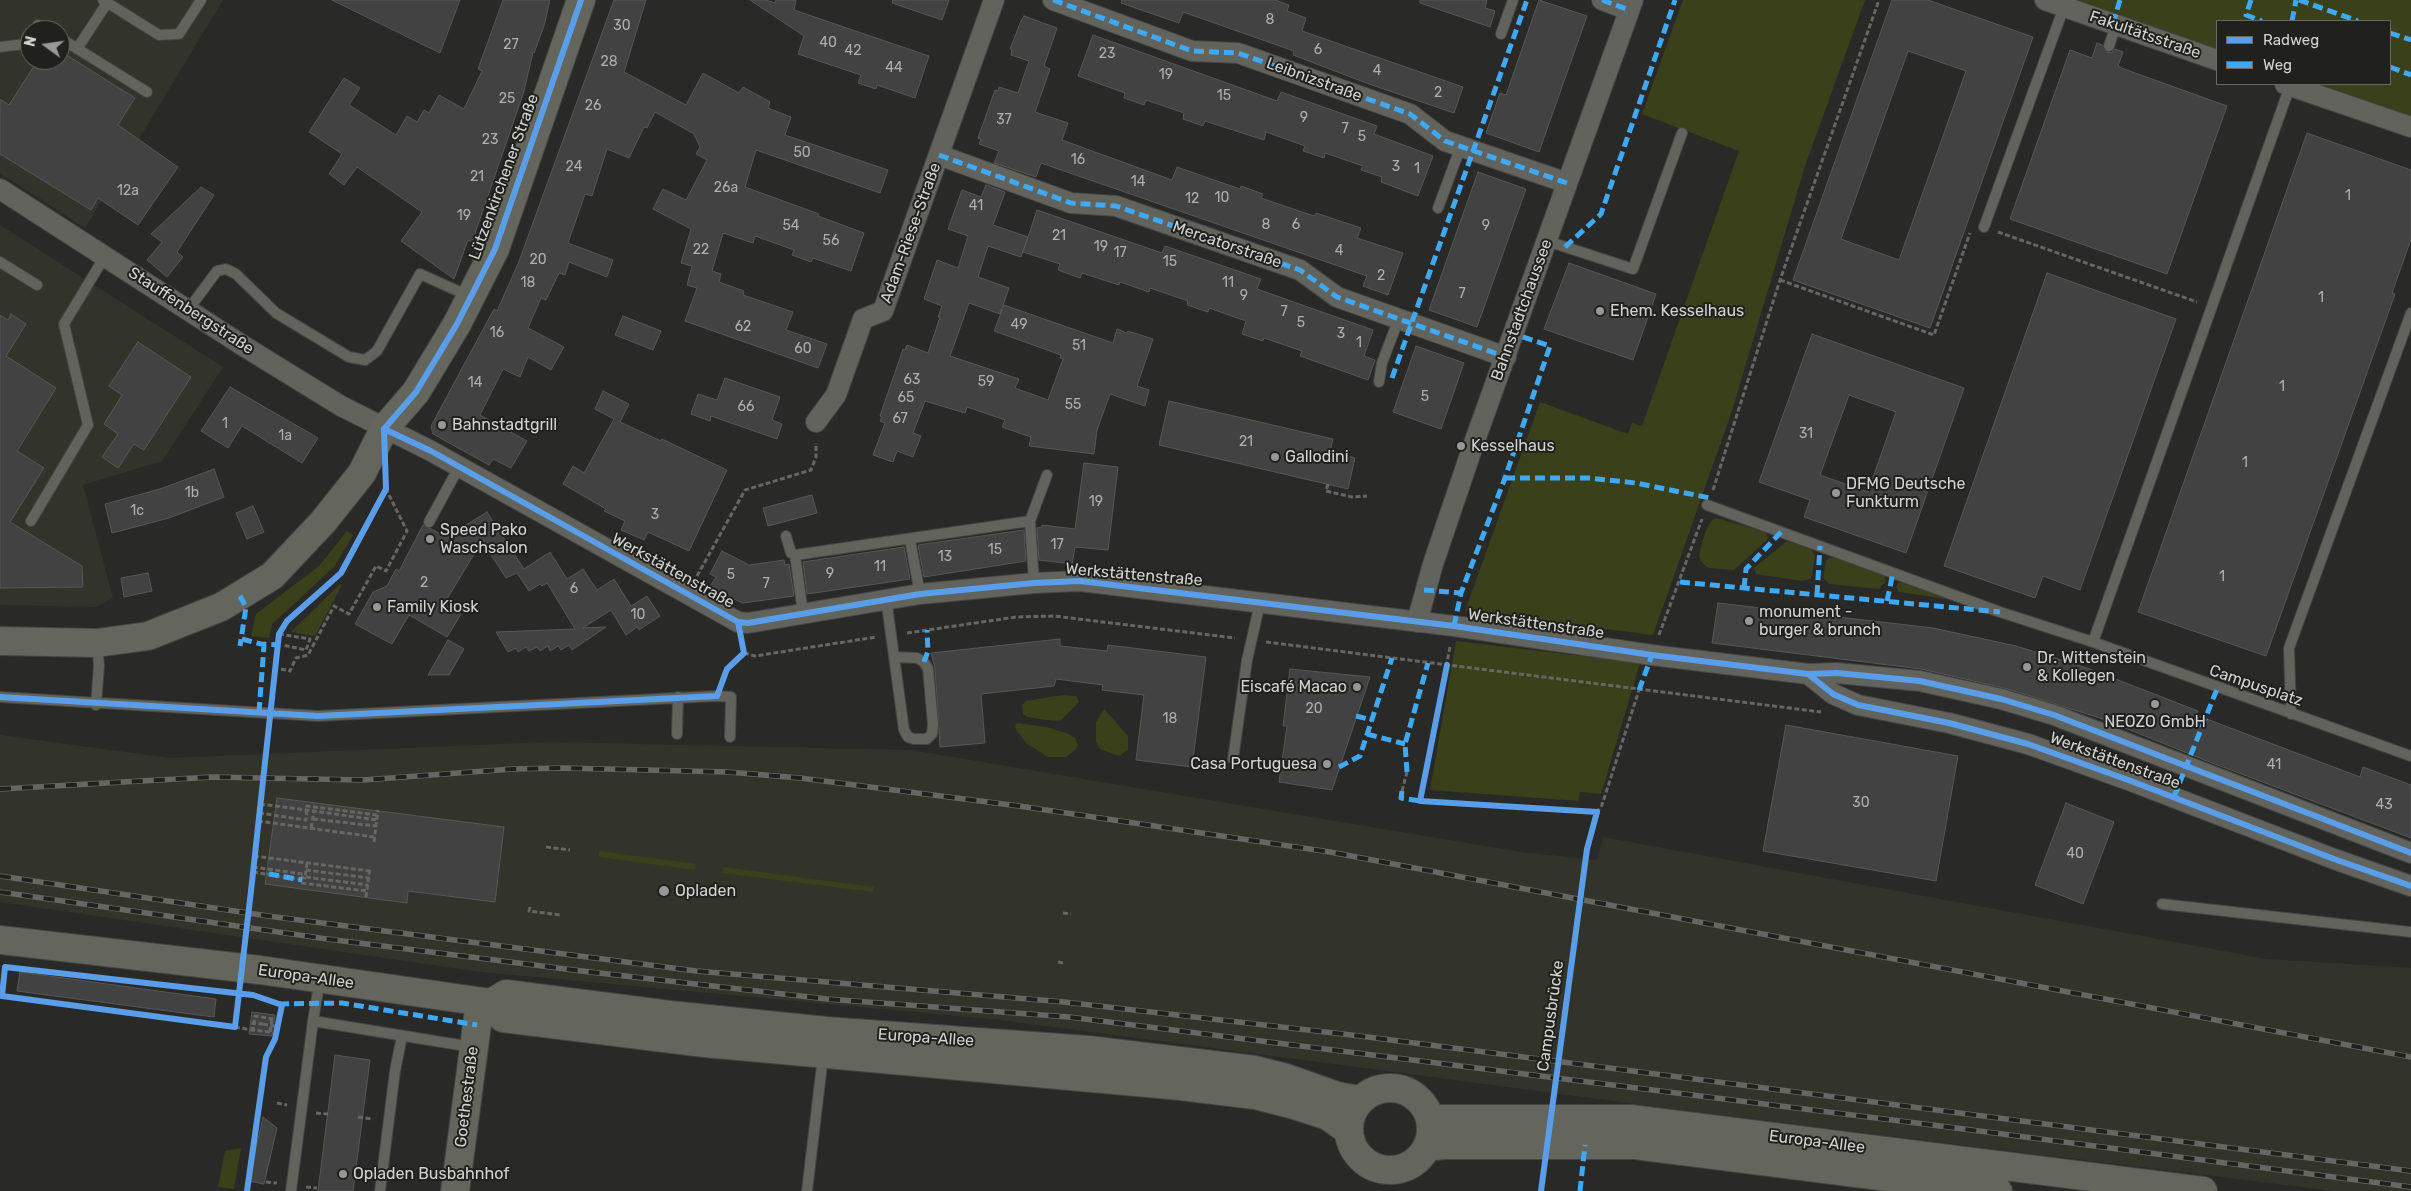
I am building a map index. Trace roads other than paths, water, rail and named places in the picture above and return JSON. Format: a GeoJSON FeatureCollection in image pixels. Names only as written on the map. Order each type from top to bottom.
{"type":"FeatureCollection","features":[{"type":"Feature","properties":{"kind":"main road","name":"Lützenkirchener Straße"},"geometry":{"type":"LineString","coordinates":[[0,641],[97,643],[148,636],[201,616],[240,596],[272,576],[323,522],[362,473],[384,429],[416,392],[471,297],[495,249],[581,0]]}},
{"type":"Feature","properties":{"kind":"main road","name":"Europa-Allee"},"geometry":{"type":"LineString","coordinates":[[0,940],[321,978],[486,1003],[506,994],[670,1015],[825,1042],[1255,1096],[1328,1116],[1349,1131]]}},
{"type":"Feature","properties":{"kind":"main road","name":"Goethestraße"},"geometry":{"type":"LineString","coordinates":[[455,1191],[473,1047],[486,1003]]}},
{"type":"Feature","properties":{"kind":"main road","name":"Europa-Allee"},"geometry":{"type":"LineString","coordinates":[[825,1042],[1088,1050],[1255,1070],[1283,1077],[1337,1096],[1360,1100]]}},
{"type":"Feature","properties":{"kind":"main road"},"geometry":{"type":"LineString","coordinates":[[1381,1089],[1404,1090],[1415,1096],[1423,1104],[1430,1118],[1431,1136],[1420,1158],[1409,1166],[1396,1170],[1382,1181],[1370,1166],[1360,1158],[1353,1147],[1349,1131],[1353,1110],[1360,1100],[1381,1089]]}},
{"type":"Feature","properties":{"kind":"main road","name":"Europa-Allee"},"geometry":{"type":"LineString","coordinates":[[1430,1118],[1631,1119],[2067,1178],[2204,1191]]}},
{"type":"Feature","properties":{"kind":"main road","name":"Europa-Allee"},"geometry":{"type":"LineString","coordinates":[[1427,1147],[1444,1145],[1635,1145],[1998,1191]]}},
{"type":"Feature","properties":{"kind":"street","name":"Adam-Riese-Straße"},"geometry":{"type":"LineString","coordinates":[[816,422],[836,395],[863,319],[883,311],[994,0]]}},
{"type":"Feature","properties":{"kind":"street","name":"Leibnizstraße"},"geometry":{"type":"LineString","coordinates":[[1054,0],[1192,51],[1238,53],[1410,114],[1445,141],[1567,184]]}},
{"type":"Feature","properties":{"kind":"street"},"geometry":{"type":"LineString","coordinates":[[1602,0],[1631,5]]}},
{"type":"Feature","properties":{"kind":"street","name":"Fakultätsstraße"},"geometry":{"type":"LineString","coordinates":[[2045,0],[2216,60]]}},
{"type":"Feature","properties":{"kind":"street","name":"Bahnstadtchaussee"},"geometry":{"type":"LineString","coordinates":[[1417,622],[1432,564],[1631,5]]}},
{"type":"Feature","properties":{"kind":"street"},"geometry":{"type":"LineString","coordinates":[[2288,85],[2411,128]]}},
{"type":"Feature","properties":{"kind":"street","name":"Mercatorstraße"},"geometry":{"type":"LineString","coordinates":[[939,155],[1071,204],[1116,206],[1300,270],[1337,296],[1506,357]]}},
{"type":"Feature","properties":{"kind":"street","name":"Stauffenbergstraße"},"geometry":{"type":"LineString","coordinates":[[0,189],[341,406],[384,429]]}},
{"type":"Feature","properties":{"kind":"street","name":"Werkstättenstraße"},"geometry":{"type":"LineString","coordinates":[[384,429],[459,466],[686,595],[738,622],[748,623],[886,598],[1034,583],[1080,581],[1417,622],[1652,655],[1808,674],[1837,673],[1920,681],[2036,710],[2108,734],[2411,853]]}},
{"type":"Feature","properties":{"kind":"street","name":"Werkstättenstraße"},"geometry":{"type":"LineString","coordinates":[[1808,674],[1833,694],[1858,705],[1948,723],[2028,744],[2411,886]]}},
{"type":"Feature","properties":{"kind":"lane"},"geometry":{"type":"LineString","coordinates":[[77,49],[105,1],[159,35],[179,34],[201,0]]}},
{"type":"Feature","properties":{"kind":"lane"},"geometry":{"type":"LineString","coordinates":[[1501,34],[1513,0]]}},
{"type":"Feature","properties":{"kind":"lane"},"geometry":{"type":"LineString","coordinates":[[1984,228],[2064,7]]}},
{"type":"Feature","properties":{"kind":"lane"},"geometry":{"type":"LineString","coordinates":[[2109,46],[2116,25]]}},
{"type":"Feature","properties":{"kind":"lane"},"geometry":{"type":"LineString","coordinates":[[70,44],[147,92]]}},
{"type":"Feature","properties":{"kind":"lane"},"geometry":{"type":"LineString","coordinates":[[0,47],[20,45]]}},
{"type":"Feature","properties":{"kind":"lane"},"geometry":{"type":"LineString","coordinates":[[2092,642],[2212,308],[2288,85]]}},
{"type":"Feature","properties":{"kind":"lane"},"geometry":{"type":"LineString","coordinates":[[1547,241],[1633,269],[1682,133]]}},
{"type":"Feature","properties":{"kind":"lane"},"geometry":{"type":"LineString","coordinates":[[1438,208],[1461,146]]}},
{"type":"Feature","properties":{"kind":"lane"},"geometry":{"type":"LineString","coordinates":[[31,521],[88,425],[64,324],[105,256]]}},
{"type":"Feature","properties":{"kind":"lane"},"geometry":{"type":"LineString","coordinates":[[0,262],[37,285]]}},
{"type":"Feature","properties":{"kind":"lane"},"geometry":{"type":"LineString","coordinates":[[188,310],[217,271],[226,269],[236,274],[276,313],[349,357],[365,360],[377,351],[420,274],[471,297]]}},
{"type":"Feature","properties":{"kind":"lane"},"geometry":{"type":"LineString","coordinates":[[2292,714],[2289,648],[2411,313]]}},
{"type":"Feature","properties":{"kind":"lane"},"geometry":{"type":"LineString","coordinates":[[1378,382],[1382,363],[1398,318]]}},
{"type":"Feature","properties":{"kind":"lane"},"geometry":{"type":"LineString","coordinates":[[429,522],[459,466]]}},
{"type":"Feature","properties":{"kind":"lane"},"geometry":{"type":"LineString","coordinates":[[1034,583],[1030,521],[1047,475]]}},
{"type":"Feature","properties":{"kind":"lane","name":"Campusplatz"},"geometry":{"type":"LineString","coordinates":[[1707,505],[2000,612],[2092,642],[2411,756]]}},
{"type":"Feature","properties":{"kind":"lane"},"geometry":{"type":"LineString","coordinates":[[795,555],[910,540],[1030,521]]}},
{"type":"Feature","properties":{"kind":"lane"},"geometry":{"type":"LineString","coordinates":[[786,536],[791,553],[795,555],[803,613]]}},
{"type":"Feature","properties":{"kind":"lane"},"geometry":{"type":"LineString","coordinates":[[910,540],[920,594]]}},
{"type":"Feature","properties":{"kind":"lane"},"geometry":{"type":"LineString","coordinates":[[886,598],[904,730],[908,737],[922,741],[932,734],[933,724],[928,669],[924,662],[917,658],[895,657]]}},
{"type":"Feature","properties":{"kind":"lane"},"geometry":{"type":"LineString","coordinates":[[1233,759],[1247,660],[1260,602]]}},
{"type":"Feature","properties":{"kind":"lane"},"geometry":{"type":"LineString","coordinates":[[96,705],[97,643]]}},
{"type":"Feature","properties":{"kind":"lane"},"geometry":{"type":"LineString","coordinates":[[0,697],[96,705],[318,716],[717,696],[731,697],[730,737]]}},
{"type":"Feature","properties":{"kind":"lane"},"geometry":{"type":"LineString","coordinates":[[677,734],[678,697]]}},
{"type":"Feature","properties":{"kind":"lane"},"geometry":{"type":"LineString","coordinates":[[2162,904],[2411,932]]}},
{"type":"Feature","properties":{"kind":"lane"},"geometry":{"type":"LineString","coordinates":[[292,1191],[313,1021],[321,978]]}},
{"type":"Feature","properties":{"kind":"lane"},"geometry":{"type":"LineString","coordinates":[[313,1021],[473,1047]]}},
{"type":"Feature","properties":{"kind":"lane"},"geometry":{"type":"LineString","coordinates":[[380,1191],[395,1071],[402,1036]]}},
{"type":"Feature","properties":{"kind":"lane"},"geometry":{"type":"LineString","coordinates":[[806,1191],[825,1042]]}},
{"type":"Feature","properties":{"kind":"railway"},"geometry":{"type":"LineString","coordinates":[[0,789],[212,777],[363,780],[513,769],[564,768],[728,772],[800,778],[1019,806],[1330,852],[2411,1057]]}},
{"type":"Feature","properties":{"kind":"railway"},"geometry":{"type":"LineString","coordinates":[[0,876],[268,916],[696,971],[1064,1002],[1360,1036],[2411,1171]]}},
{"type":"Feature","properties":{"kind":"railway"},"geometry":{"type":"LineString","coordinates":[[0,892],[327,939],[590,972],[827,999],[1069,1017],[2411,1187]]}},
{"type":"Feature","properties":{"kind":"place","name":"Ehem. Kesselhaus"},"geometry":{"type":"Point","coordinates":[1600,311]}},
{"type":"Feature","properties":{"kind":"place","name":"Bahnstadtgrill"},"geometry":{"type":"Point","coordinates":[442,425]}},
{"type":"Feature","properties":{"kind":"place","name":"Kesselhaus"},"geometry":{"type":"Point","coordinates":[1461,446]}},
{"type":"Feature","properties":{"kind":"place","name":"Gallodini"},"geometry":{"type":"Point","coordinates":[1275,457]}},
{"type":"Feature","properties":{"kind":"place","name":"DFMG Deutsche Funkturm"},"geometry":{"type":"Point","coordinates":[1836,493]}},
{"type":"Feature","properties":{"kind":"place","name":"Speed Pako Waschsalon"},"geometry":{"type":"Point","coordinates":[430,539]}},
{"type":"Feature","properties":{"kind":"place","name":"Family Kiosk"},"geometry":{"type":"Point","coordinates":[377,607]}},
{"type":"Feature","properties":{"kind":"place","name":"monument - burger & brunch"},"geometry":{"type":"Point","coordinates":[1749,621]}},
{"type":"Feature","properties":{"kind":"place","name":"Dr. Wittenstein & Kollegen"},"geometry":{"type":"Point","coordinates":[2027,667]}},
{"type":"Feature","properties":{"kind":"place","name":"Eiscafé Macao"},"geometry":{"type":"Point","coordinates":[1357,687]}},
{"type":"Feature","properties":{"kind":"place","name":"NEOZO GmbH"},"geometry":{"type":"Point","coordinates":[2155,704]}},
{"type":"Feature","properties":{"kind":"place","name":"Casa Portuguesa"},"geometry":{"type":"Point","coordinates":[1327,764]}},
{"type":"Feature","properties":{"kind":"place","name":"Opladen"},"geometry":{"type":"Point","coordinates":[664,891]}},
{"type":"Feature","properties":{"kind":"place","name":"Opladen Busbahnhof"},"geometry":{"type":"Point","coordinates":[343,1174]}}]}
